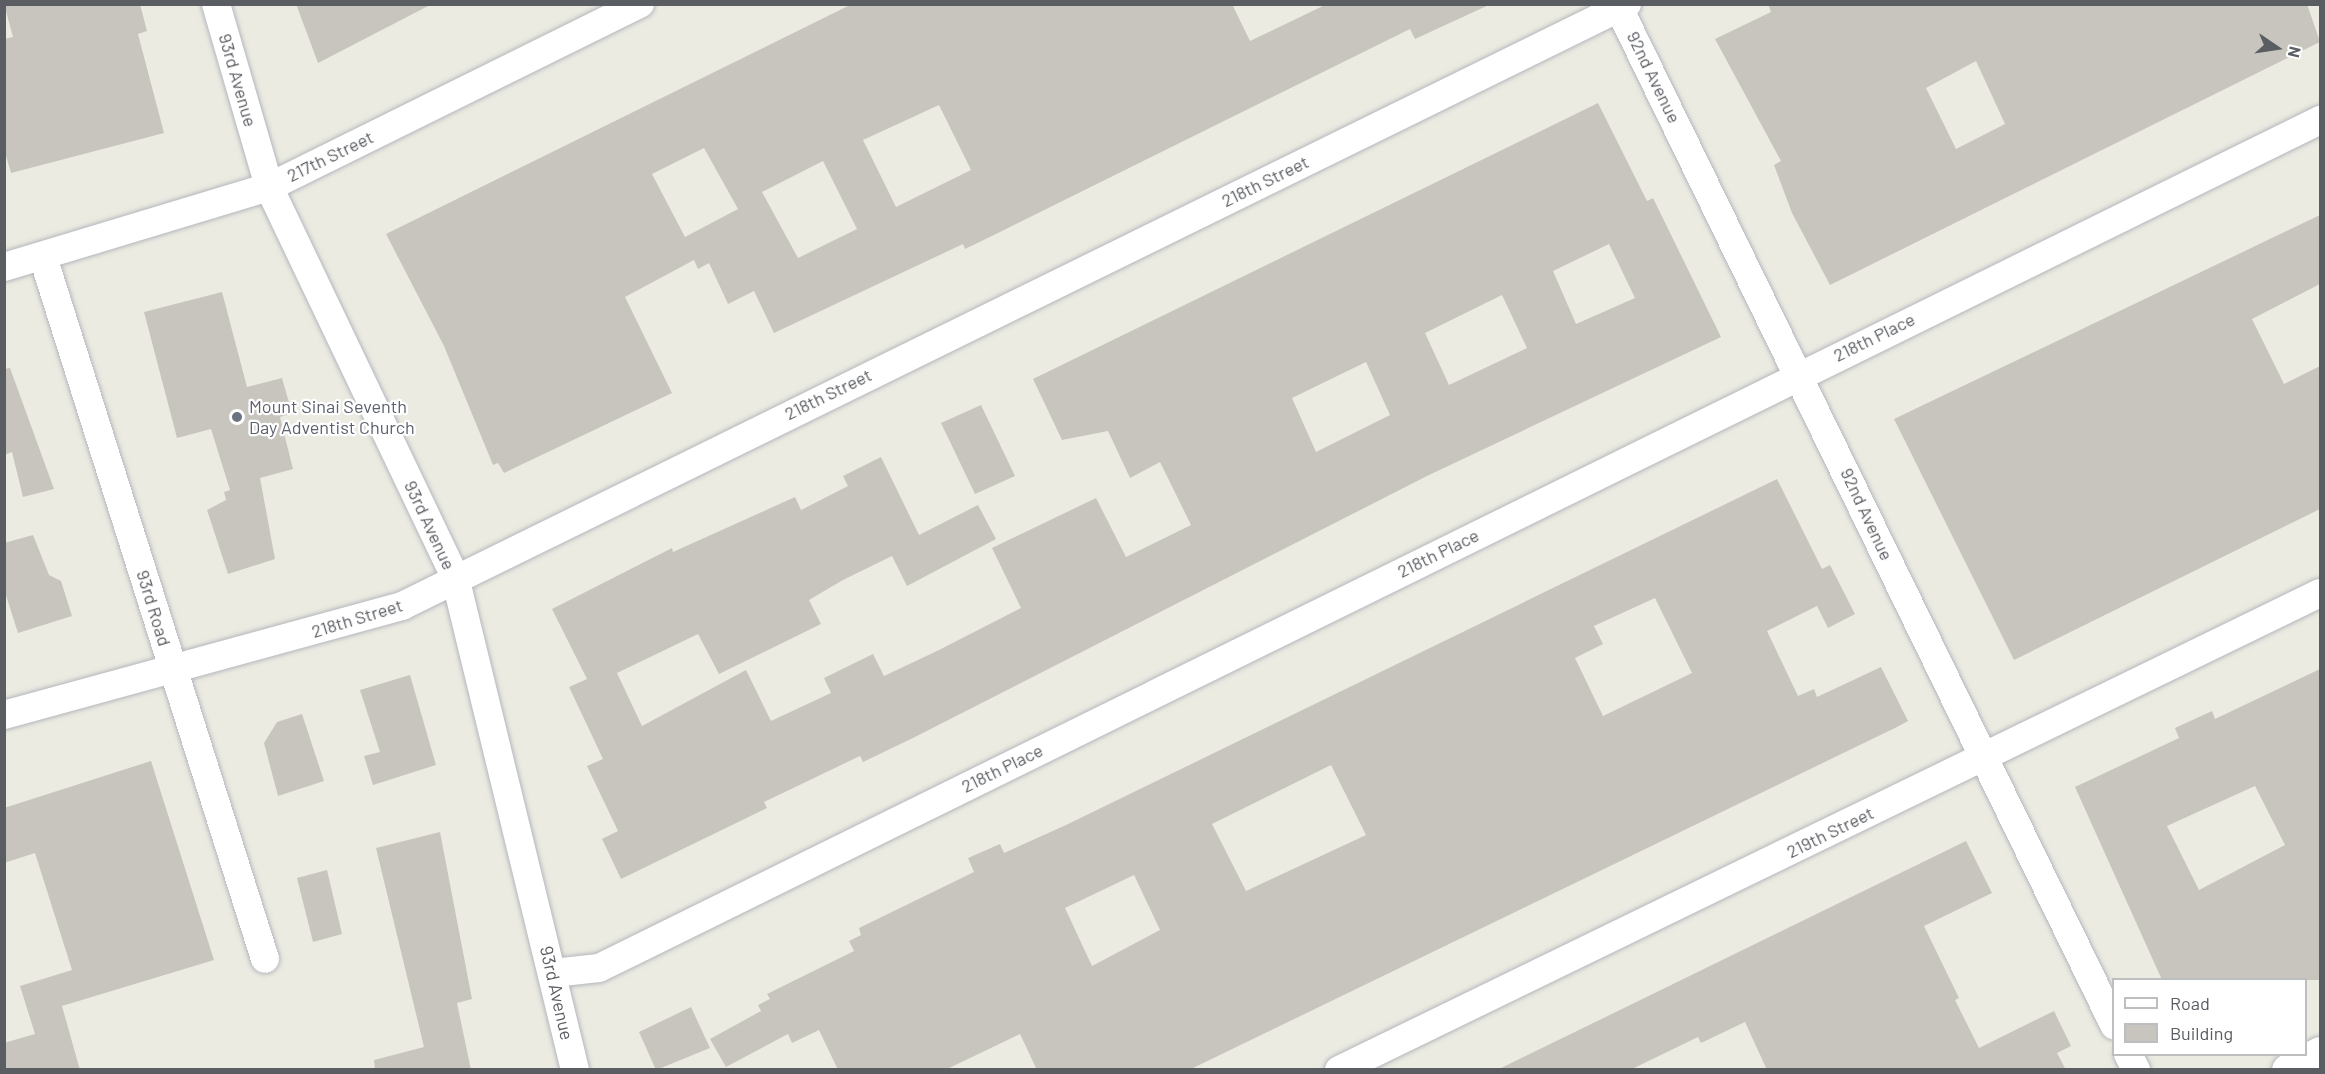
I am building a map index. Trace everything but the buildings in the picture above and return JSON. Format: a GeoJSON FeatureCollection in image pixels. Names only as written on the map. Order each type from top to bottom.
{"type":"FeatureCollection","features":[{"type":"Feature","properties":{"kind":"main road"},"geometry":{"type":"LineString","coordinates":[[2288,1070],[2320,1053]]}},
{"type":"Feature","properties":{"kind":"street","name":"93rd Avenue"},"geometry":{"type":"LineString","coordinates":[[216,4],[268,187],[455,577],[575,1070]]}},
{"type":"Feature","properties":{"kind":"street","name":"217th Street"},"geometry":{"type":"LineString","coordinates":[[4,267],[268,187],[640,4]]}},
{"type":"Feature","properties":{"kind":"street","name":"92nd Avenue"},"geometry":{"type":"LineString","coordinates":[[1621,6],[1801,373],[1983,758],[2112,1021]]}},
{"type":"Feature","properties":{"kind":"street","name":"218th Street"},"geometry":{"type":"LineString","coordinates":[[4,715],[392,609],[1621,6]]}},
{"type":"Feature","properties":{"kind":"street","name":"218th Place"},"geometry":{"type":"LineString","coordinates":[[552,973],[599,968],[1801,373],[2320,120]]}},
{"type":"Feature","properties":{"kind":"street","name":"93rd Road"},"geometry":{"type":"LineString","coordinates":[[43,257],[265,959]]}},
{"type":"Feature","properties":{"kind":"street","name":"219th Street"},"geometry":{"type":"LineString","coordinates":[[1339,1070],[2320,594]]}},
{"type":"Feature","properties":{"kind":"street"},"geometry":{"type":"LineString","coordinates":[[2129,1056],[2136,1070]]}},
{"type":"Feature","properties":{"kind":"place","name":"Mount Sinai Seventh Day Adventist Church"},"geometry":{"type":"Point","coordinates":[237,417]}}]}
